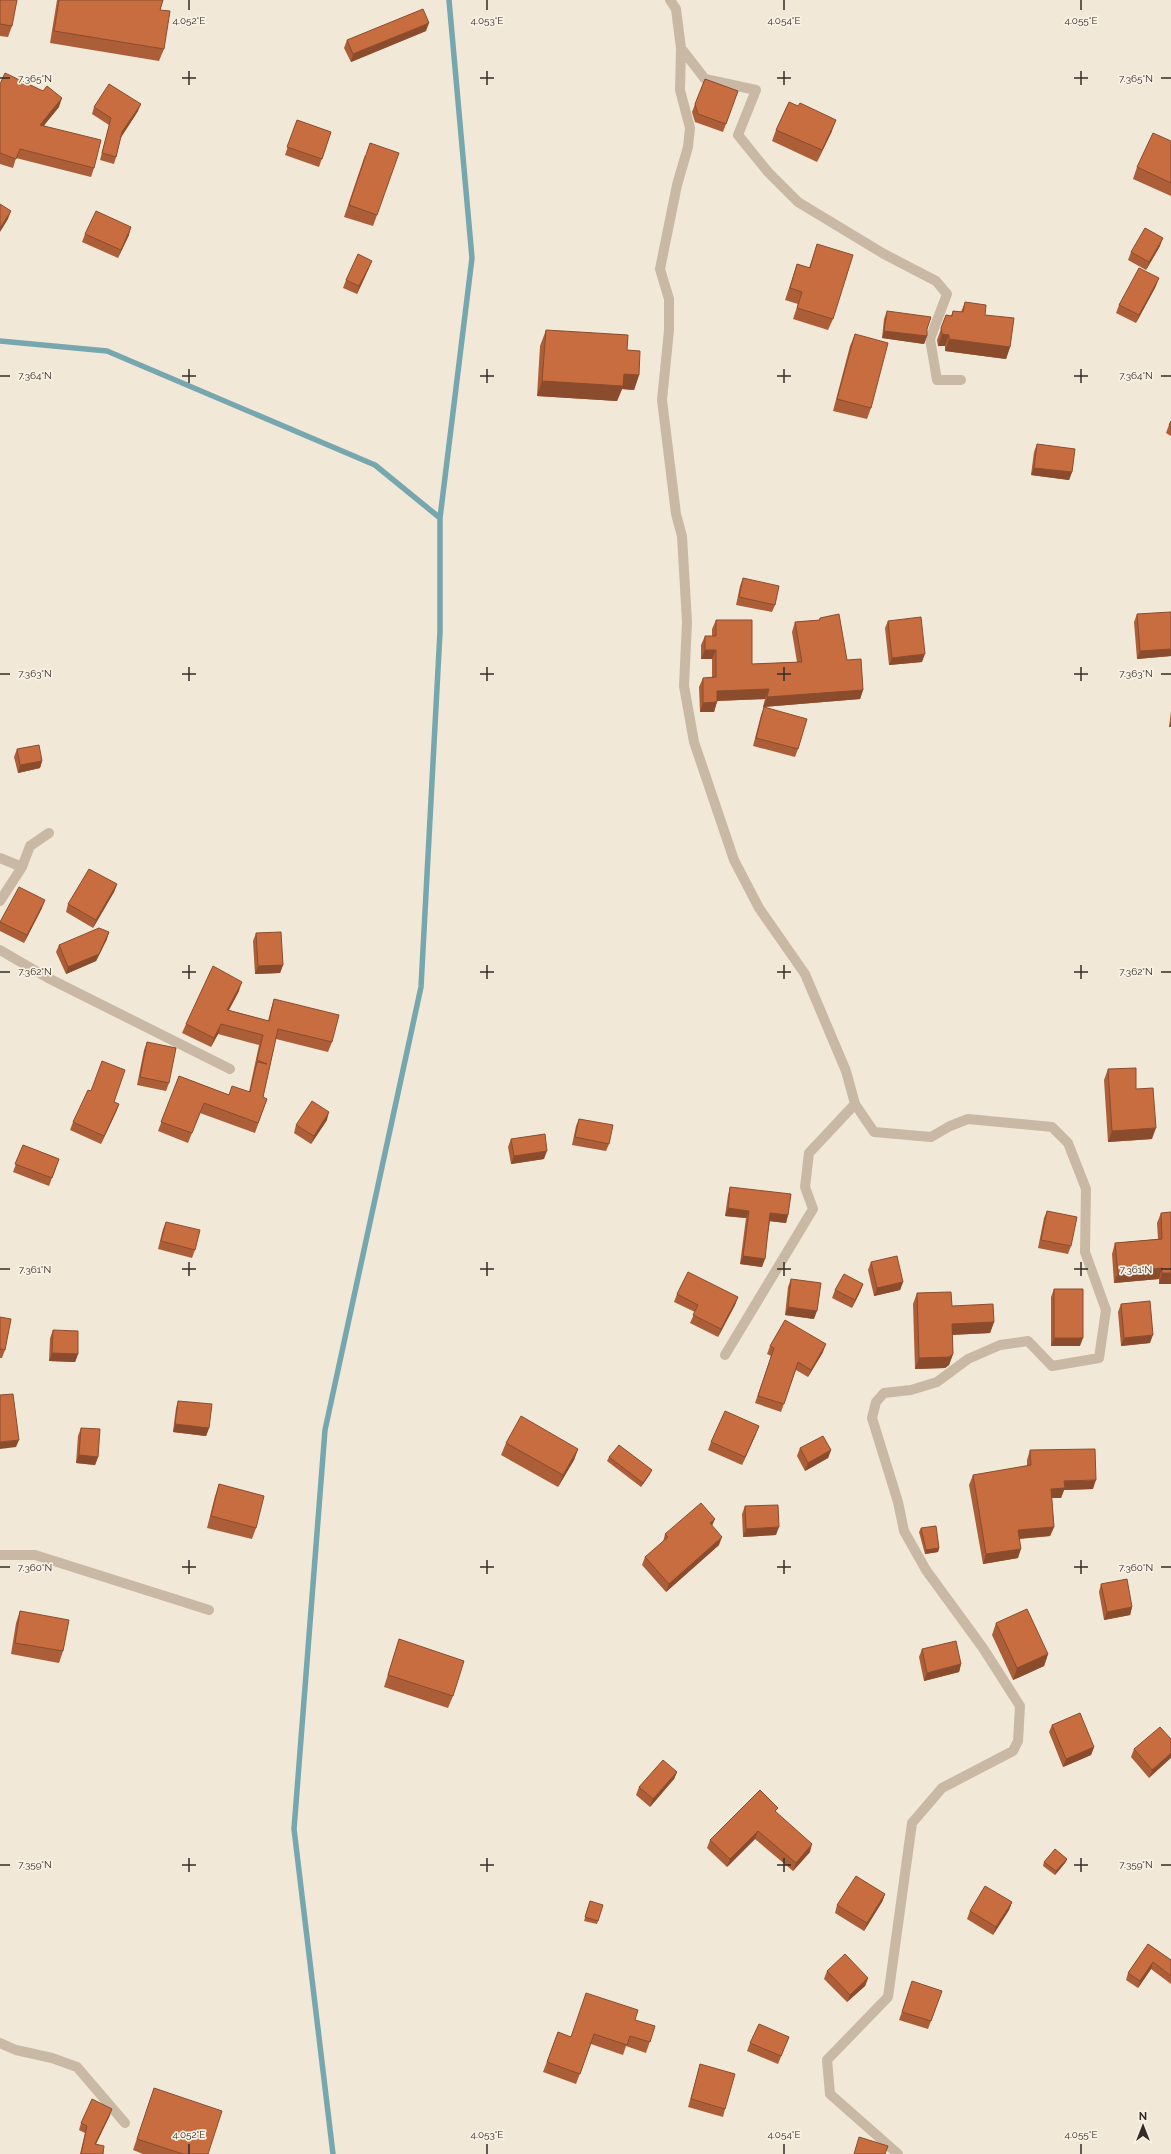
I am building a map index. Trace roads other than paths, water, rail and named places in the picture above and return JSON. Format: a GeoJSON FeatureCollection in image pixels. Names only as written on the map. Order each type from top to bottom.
{"type":"FeatureCollection","features":[{"type":"Feature","properties":{"kind":"street"},"geometry":{"type":"LineString","coordinates":[[670,0],[676,9],[681,48],[680,90],[690,128],[660,269],[669,299],[669,330],[662,400],[676,514],[682,536],[687,622],[684,686],[694,742],[734,860],[759,908],[805,974],[846,1071],[854,1104],[874,1132],[931,1137],[950,1126],[968,1119],[1052,1127],[1068,1143],[1086,1189],[1085,1252],[1106,1310],[1100,1358],[1052,1366],[1028,1341],[1000,1345],[968,1359],[937,1382],[911,1390],[884,1393],[876,1402],[872,1418],[898,1502],[904,1531],[926,1570],[983,1648],[1020,1706],[1018,1741],[1013,1752],[942,1788],[912,1823],[888,1996],[827,2060],[830,2094],[898,2154]]}},
{"type":"Feature","properties":{"kind":"street"},"geometry":{"type":"LineString","coordinates":[[681,48],[705,79],[756,90],[738,135],[768,172],[798,202],[884,254],[936,281],[947,294],[930,339],[937,380],[961,380]]}},
{"type":"Feature","properties":{"kind":"street"},"geometry":{"type":"LineString","coordinates":[[0,901],[22,867],[30,846],[49,833]]}},
{"type":"Feature","properties":{"kind":"street"},"geometry":{"type":"LineString","coordinates":[[0,858],[22,867]]}},
{"type":"Feature","properties":{"kind":"street"},"geometry":{"type":"LineString","coordinates":[[2,955],[230,1069]]}},
{"type":"Feature","properties":{"kind":"street"},"geometry":{"type":"LineString","coordinates":[[725,1354],[813,1209],[805,1187],[809,1153],[854,1104]]}},
{"type":"Feature","properties":{"kind":"street"},"geometry":{"type":"LineString","coordinates":[[0,1555],[36,1555],[209,1610]]}},
{"type":"Feature","properties":{"kind":"street"},"geometry":{"type":"LineString","coordinates":[[0,2043],[16,2050],[52,2058],[76,2067],[125,2122]]}},
{"type":"Feature","properties":{"kind":"waterway"},"geometry":{"type":"LineString","coordinates":[[333,2154],[294,1829],[325,1430],[421,987],[440,632],[440,518],[472,258],[449,0]]}},
{"type":"Feature","properties":{"kind":"waterway"},"geometry":{"type":"LineString","coordinates":[[0,341],[107,351],[375,465],[440,518]]}}]}
